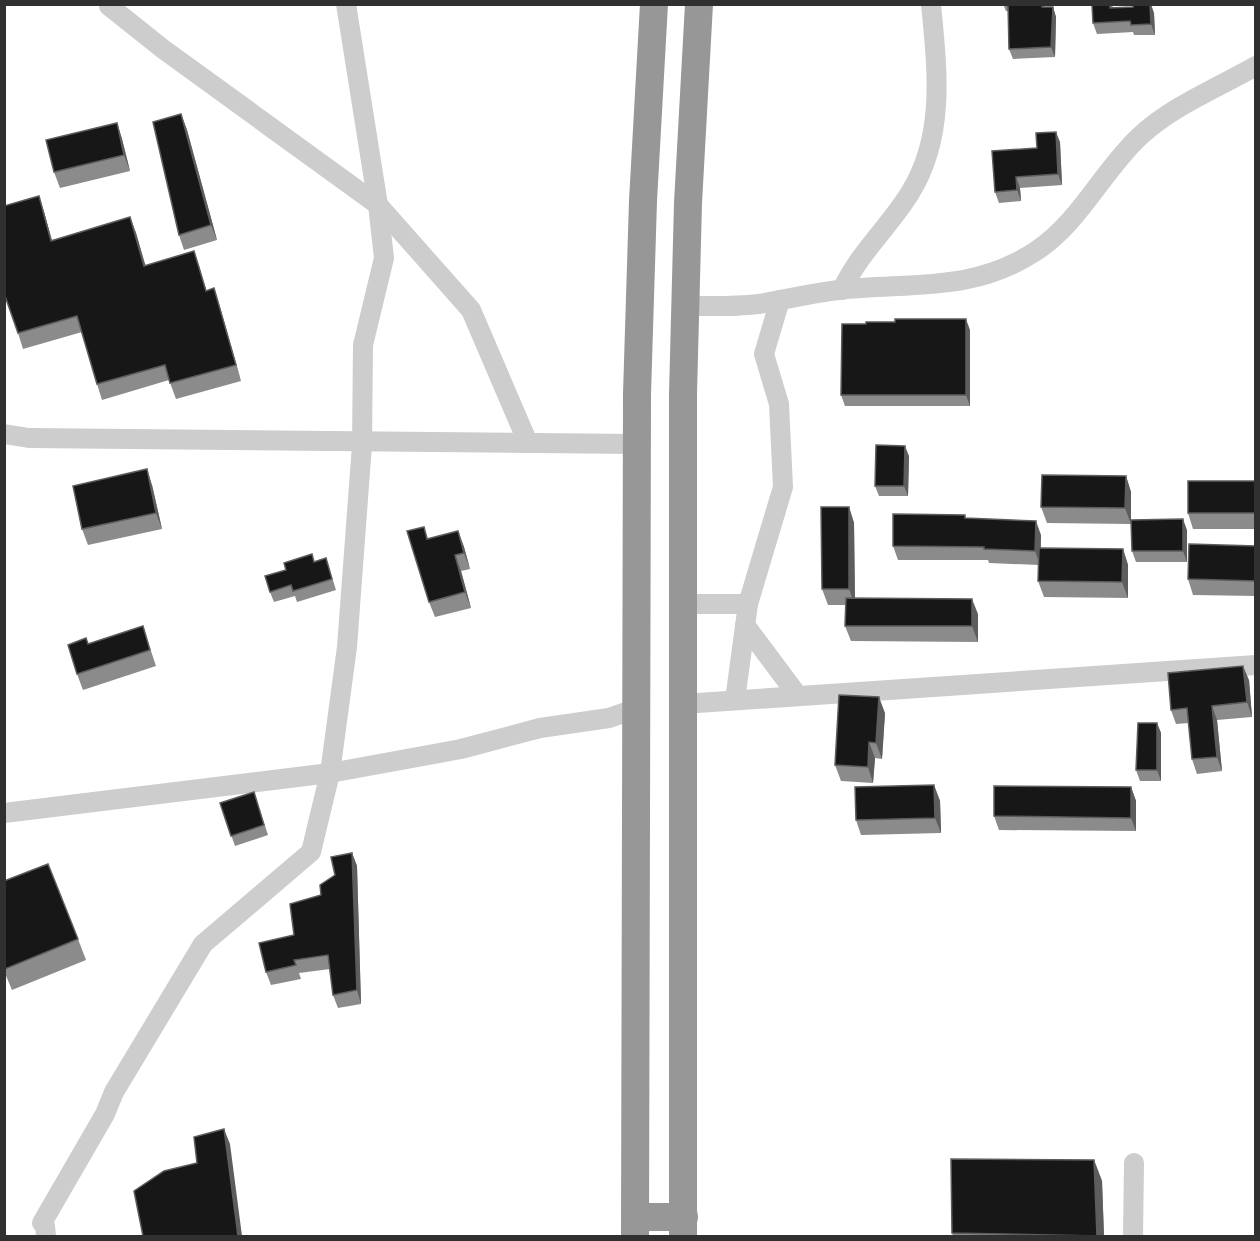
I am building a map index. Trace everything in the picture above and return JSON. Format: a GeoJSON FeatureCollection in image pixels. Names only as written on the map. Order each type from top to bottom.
{"type":"FeatureCollection","features":[{"type":"Feature","properties":{"kind":"highway"},"geometry":{"type":"LineString","coordinates":[[654,4],[643,212],[638,444],[636,1227],[683,1227],[682,598],[685,306],[699,4]]}},
{"type":"Feature","properties":{"kind":"highway"},"geometry":{"type":"LineString","coordinates":[[637,592],[682,598]]}},
{"type":"Feature","properties":{"kind":"street"},"geometry":{"type":"LineString","coordinates":[[39,1232],[105,1114],[114,1092],[203,944],[311,852],[330,773],[347,647],[361,440],[363,345],[384,258],[378,205],[346,4]]}},
{"type":"Feature","properties":{"kind":"street"},"geometry":{"type":"LineString","coordinates":[[842,290],[852,268],[910,193],[922,168],[938,102],[931,4]]}},
{"type":"Feature","properties":{"kind":"street"},"geometry":{"type":"LineString","coordinates":[[109,6],[162,49],[378,205],[471,310],[528,442]]}},
{"type":"Feature","properties":{"kind":"street"},"geometry":{"type":"LineString","coordinates":[[685,306],[757,304],[842,290],[921,287],[967,281],[1017,262],[1058,235],[1114,163],[1141,136],[1170,113],[1256,66]]}},
{"type":"Feature","properties":{"kind":"street"},"geometry":{"type":"LineString","coordinates":[[735,700],[748,604],[783,487],[779,404],[764,354],[780,300]]}},
{"type":"Feature","properties":{"kind":"street"},"geometry":{"type":"LineString","coordinates":[[4,434],[29,438],[638,444]]}},
{"type":"Feature","properties":{"kind":"street"},"geometry":{"type":"LineString","coordinates":[[682,598],[748,604]]}},
{"type":"Feature","properties":{"kind":"street"},"geometry":{"type":"LineString","coordinates":[[745,625],[798,696]]}},
{"type":"Feature","properties":{"kind":"street"},"geometry":{"type":"LineString","coordinates":[[683,704],[1256,665]]}},
{"type":"Feature","properties":{"kind":"street"},"geometry":{"type":"LineString","coordinates":[[4,813],[330,773],[461,749],[540,728],[609,718],[638,708]]}},
{"type":"Feature","properties":{"kind":"street"},"geometry":{"type":"LineString","coordinates":[[1133,1236],[1134,1163]]}},
{"type":"Feature","properties":{"kind":"building"},"geometry":{"type":"Polygon","coordinates":[[[1008,4],[1042,4],[1042,7],[1053,7],[1051,47],[1009,49],[1008,4]]]}},
{"type":"Feature","properties":{"kind":"building"},"geometry":{"type":"Polygon","coordinates":[[[1092,4],[1110,4],[1110,8],[1150,4],[1151,24],[1131,25],[1130,21],[1093,23],[1092,4]]]}},
{"type":"Feature","properties":{"kind":"building"},"geometry":{"type":"Polygon","coordinates":[[[181,114],[211,225],[179,235],[153,122],[181,114]]]}},
{"type":"Feature","properties":{"kind":"building"},"geometry":{"type":"Polygon","coordinates":[[[117,123],[124,155],[54,172],[46,140],[117,123]]]}},
{"type":"Feature","properties":{"kind":"building"},"geometry":{"type":"Polygon","coordinates":[[[1056,132],[1058,174],[1016,177],[1017,190],[995,192],[992,151],[1037,148],[1036,133],[1056,132]]]}},
{"type":"Feature","properties":{"kind":"building"},"geometry":{"type":"Polygon","coordinates":[[[39,196],[51,241],[130,217],[144,266],[194,251],[206,291],[214,288],[236,365],[170,383],[165,365],[97,384],[77,316],[18,333],[4,293],[4,206],[39,196]]]}},
{"type":"Feature","properties":{"kind":"building"},"geometry":{"type":"Polygon","coordinates":[[[895,319],[966,319],[966,395],[841,395],[842,324],[895,322],[895,319]]]}},
{"type":"Feature","properties":{"kind":"building"},"geometry":{"type":"Polygon","coordinates":[[[876,445],[905,446],[904,486],[875,486],[876,445]]]}},
{"type":"Feature","properties":{"kind":"building"},"geometry":{"type":"Polygon","coordinates":[[[147,469],[156,513],[82,529],[73,486],[147,469]]]}},
{"type":"Feature","properties":{"kind":"building"},"geometry":{"type":"Polygon","coordinates":[[[1042,475],[1126,476],[1125,508],[1041,507],[1042,475]]]}},
{"type":"Feature","properties":{"kind":"building"},"geometry":{"type":"Polygon","coordinates":[[[1188,481],[1256,481],[1256,513],[1188,513],[1188,481]]]}},
{"type":"Feature","properties":{"kind":"building"},"geometry":{"type":"Polygon","coordinates":[[[821,507],[849,507],[849,589],[822,589],[821,507]]]}},
{"type":"Feature","properties":{"kind":"building"},"geometry":{"type":"Polygon","coordinates":[[[893,514],[965,515],[965,518],[1036,521],[1035,551],[984,549],[984,547],[893,546],[893,514]]]}},
{"type":"Feature","properties":{"kind":"building"},"geometry":{"type":"Polygon","coordinates":[[[1183,519],[1183,551],[1132,551],[1131,520],[1183,519]]]}},
{"type":"Feature","properties":{"kind":"building"},"geometry":{"type":"Polygon","coordinates":[[[424,527],[427,539],[458,531],[464,553],[455,555],[465,592],[429,602],[407,531],[424,527]]]}},
{"type":"Feature","properties":{"kind":"building"},"geometry":{"type":"Polygon","coordinates":[[[1189,544],[1256,546],[1256,581],[1188,579],[1189,544]]]}},
{"type":"Feature","properties":{"kind":"building"},"geometry":{"type":"Polygon","coordinates":[[[1039,548],[1123,549],[1122,582],[1038,581],[1039,548]]]}},
{"type":"Feature","properties":{"kind":"building"},"geometry":{"type":"Polygon","coordinates":[[[312,554],[314,562],[326,558],[332,579],[293,591],[291,585],[270,592],[265,576],[286,570],[284,563],[312,554]]]}},
{"type":"Feature","properties":{"kind":"building"},"geometry":{"type":"Polygon","coordinates":[[[846,598],[972,599],[972,626],[845,626],[846,598]]]}},
{"type":"Feature","properties":{"kind":"building"},"geometry":{"type":"Polygon","coordinates":[[[143,626],[150,650],[77,674],[68,645],[86,638],[88,644],[143,626]]]}},
{"type":"Feature","properties":{"kind":"building"},"geometry":{"type":"Polygon","coordinates":[[[1243,666],[1247,702],[1212,706],[1217,757],[1192,759],[1187,708],[1171,710],[1168,673],[1243,666]]]}},
{"type":"Feature","properties":{"kind":"building"},"geometry":{"type":"Polygon","coordinates":[[[839,695],[879,697],[876,743],[869,742],[868,767],[835,765],[839,695]]]}},
{"type":"Feature","properties":{"kind":"building"},"geometry":{"type":"Polygon","coordinates":[[[1138,723],[1157,723],[1157,770],[1136,770],[1138,723]]]}},
{"type":"Feature","properties":{"kind":"building"},"geometry":{"type":"Polygon","coordinates":[[[934,785],[935,818],[856,820],[855,787],[934,785]]]}},
{"type":"Feature","properties":{"kind":"building"},"geometry":{"type":"Polygon","coordinates":[[[994,786],[1131,787],[1131,818],[994,816],[994,786]]]}},
{"type":"Feature","properties":{"kind":"building"},"geometry":{"type":"Polygon","coordinates":[[[254,792],[264,825],[231,836],[220,803],[254,792]]]}},
{"type":"Feature","properties":{"kind":"building"},"geometry":{"type":"Polygon","coordinates":[[[352,853],[357,990],[333,995],[328,955],[294,960],[296,965],[266,972],[259,943],[294,935],[290,904],[321,895],[320,885],[335,875],[331,857],[352,853]]]}},
{"type":"Feature","properties":{"kind":"building"},"geometry":{"type":"Polygon","coordinates":[[[48,864],[78,939],[5,969],[4,881],[48,864]]]}},
{"type":"Feature","properties":{"kind":"building"},"geometry":{"type":"Polygon","coordinates":[[[224,1129],[238,1236],[143,1236],[134,1191],[164,1171],[197,1163],[194,1137],[224,1129]]]}},
{"type":"Feature","properties":{"kind":"building"},"geometry":{"type":"Polygon","coordinates":[[[951,1159],[1094,1160],[1097,1236],[952,1233],[951,1159]]]}}]}
